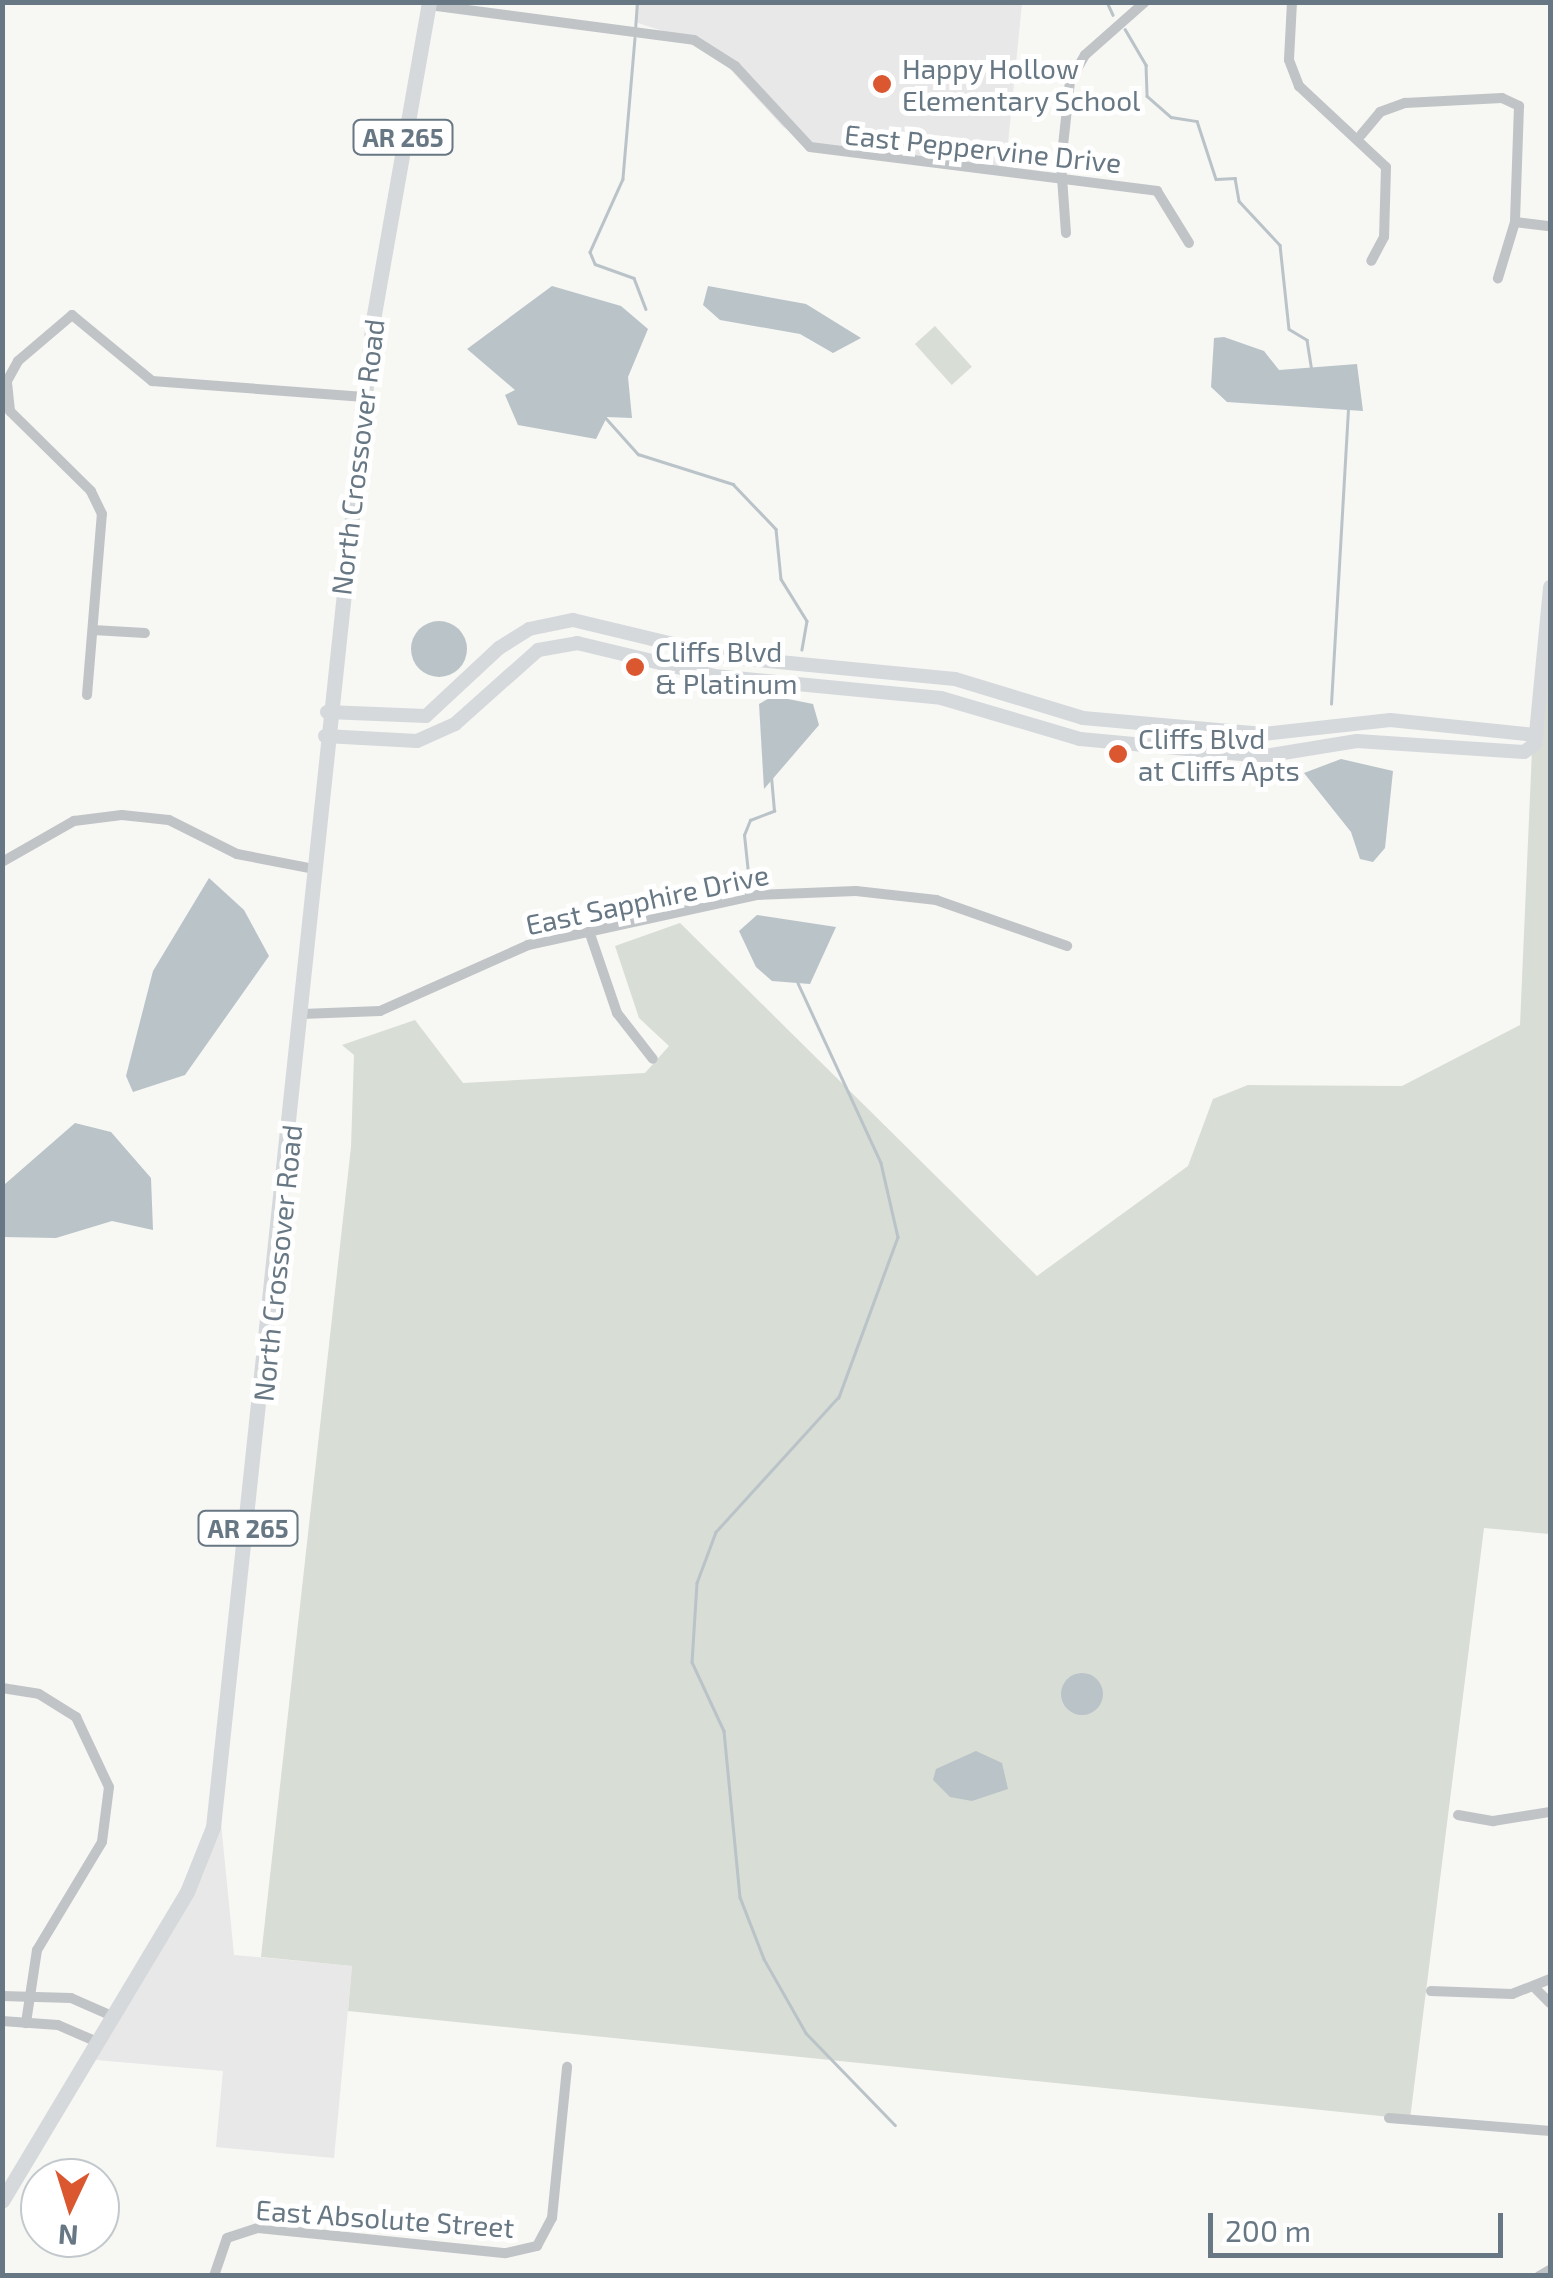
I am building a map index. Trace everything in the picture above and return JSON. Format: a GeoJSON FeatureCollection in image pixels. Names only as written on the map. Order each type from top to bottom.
{"type":"FeatureCollection","features":[{"type":"Feature","properties":{"kind":"main road","name":"North Crossover Road"},"geometry":{"type":"LineString","coordinates":[[2,2201],[187,1892],[212,1827],[302,1014],[328,712],[364,397],[380,270],[429,4]]}},
{"type":"Feature","properties":{"kind":"street"},"geometry":{"type":"LineString","coordinates":[[1066,233],[1065,180],[1075,69],[1145,2]]}},
{"type":"Feature","properties":{"kind":"street"},"geometry":{"type":"LineString","coordinates":[[1292,2],[1289,60],[1299,86],[1379,153],[1390,186],[1384,237],[1372,261]]}},
{"type":"Feature","properties":{"kind":"street","name":"East Peppervine Drive"},"geometry":{"type":"LineString","coordinates":[[429,4],[652,33],[722,54],[782,127],[828,154],[1157,191],[1189,244]]}},
{"type":"Feature","properties":{"kind":"street"},"geometry":{"type":"LineString","coordinates":[[1361,135],[1391,106],[1512,100],[1524,124],[1514,222],[1498,278]]}},
{"type":"Feature","properties":{"kind":"street"},"geometry":{"type":"LineString","coordinates":[[1514,222],[1550,226]]}},
{"type":"Feature","properties":{"kind":"street"},"geometry":{"type":"LineString","coordinates":[[87,695],[100,505],[19,424],[6,396],[18,361],[72,315],[152,380],[364,397]]}},
{"type":"Feature","properties":{"kind":"street"},"geometry":{"type":"LineString","coordinates":[[326,736],[417,741],[456,724],[538,650],[577,643],[714,676],[941,698],[1080,739],[1266,756],[1380,740],[1514,753],[1532,750],[1536,735],[1550,587]]}},
{"type":"Feature","properties":{"kind":"street"},"geometry":{"type":"LineString","coordinates":[[328,712],[426,716],[514,639],[572,620],[727,656],[955,679],[1083,718],[1263,734],[1381,720],[1536,735]]}},
{"type":"Feature","properties":{"kind":"street"},"geometry":{"type":"LineString","coordinates":[[92,630],[145,634]]}},
{"type":"Feature","properties":{"kind":"street"},"geometry":{"type":"LineString","coordinates":[[1380,740],[1381,720]]}},
{"type":"Feature","properties":{"kind":"street"},"geometry":{"type":"LineString","coordinates":[[2,862],[74,821],[122,815],[170,820],[237,854],[314,869]]}},
{"type":"Feature","properties":{"kind":"street","name":"East Sapphire Drive"},"geometry":{"type":"LineString","coordinates":[[302,1014],[380,1011],[492,956],[758,895],[856,890],[985,913],[1066,946]]}},
{"type":"Feature","properties":{"kind":"street"},"geometry":{"type":"LineString","coordinates":[[589,931],[617,1013],[652,1059]]}},
{"type":"Feature","properties":{"kind":"street"},"geometry":{"type":"LineString","coordinates":[[2,1688],[39,1694],[76,1717],[109,1788],[102,1842],[37,1950],[26,2023]]}},
{"type":"Feature","properties":{"kind":"street"},"geometry":{"type":"LineString","coordinates":[[1458,1815],[1550,1812]]}},
{"type":"Feature","properties":{"kind":"street"},"geometry":{"type":"LineString","coordinates":[[1431,1991],[1536,1989],[1550,1979]]}},
{"type":"Feature","properties":{"kind":"street"},"geometry":{"type":"LineString","coordinates":[[1536,1989],[1550,2003]]}},
{"type":"Feature","properties":{"kind":"street"},"geometry":{"type":"LineString","coordinates":[[2,1996],[28,1994],[110,2015]]}},
{"type":"Feature","properties":{"kind":"street"},"geometry":{"type":"LineString","coordinates":[[2,2021],[26,2023],[95,2041]]}},
{"type":"Feature","properties":{"kind":"street","name":"East Absolute Street"},"geometry":{"type":"LineString","coordinates":[[214,2276],[228,2238],[258,2228],[506,2253],[538,2246],[552,2218],[567,2067]]}},
{"type":"Feature","properties":{"kind":"street"},"geometry":{"type":"LineString","coordinates":[[1389,2118],[1550,2131]]}},
{"type":"Feature","properties":{"kind":"street"},"geometry":{"type":"LineString","coordinates":[[1539,2276],[1550,2270]]}},
{"type":"Feature","properties":{"kind":"shaded area","name":"Happy Hollow Elementary School"},"geometry":{"type":"Polygon","coordinates":[[[637,3],[1022,3],[1005,173],[827,153],[783,127],[709,46],[635,22],[637,3]]]}},
{"type":"Feature","properties":{"kind":"shaded area"},"geometry":{"type":"Polygon","coordinates":[[[552,286],[621,306],[648,329],[628,377],[632,418],[607,417],[596,439],[518,425],[505,395],[515,390],[467,349],[552,286]]]}},
{"type":"Feature","properties":{"kind":"shaded area"},"geometry":{"type":"Polygon","coordinates":[[[708,286],[806,304],[861,338],[833,353],[800,334],[720,320],[703,305],[708,286]]]}},
{"type":"Feature","properties":{"kind":"shaded area"},"geometry":{"type":"Polygon","coordinates":[[[935,326],[972,367],[952,385],[915,344],[935,326]]]}},
{"type":"Feature","properties":{"kind":"shaded area"},"geometry":{"type":"Polygon","coordinates":[[[1224,337],[1264,351],[1279,370],[1357,364],[1363,411],[1227,402],[1211,387],[1214,338],[1224,337]]]}},
{"type":"Feature","properties":{"kind":"shaded area"},"geometry":{"type":"Polygon","coordinates":[[[1550,587],[1550,1534],[1484,1528],[1410,2119],[348,2011],[352,1966],[261,1957],[351,1147],[354,1055],[342,1045],[415,1020],[463,1083],[645,1073],[669,1046],[639,1018],[615,946],[680,923],[1037,1276],[1188,1166],[1213,1099],[1248,1085],[1402,1086],[1520,1025],[1532,750],[1550,587]]]}},
{"type":"Feature","properties":{"kind":"shaded area"},"geometry":{"type":"Polygon","coordinates":[[[439,621],[459,629],[467,649],[459,669],[439,677],[419,669],[411,649],[419,629],[439,621]]]}},
{"type":"Feature","properties":{"kind":"shaded area"},"geometry":{"type":"Polygon","coordinates":[[[773,696],[813,704],[819,725],[764,789],[759,704],[773,696]]]}},
{"type":"Feature","properties":{"kind":"shaded area"},"geometry":{"type":"Polygon","coordinates":[[[1341,759],[1393,771],[1385,848],[1373,862],[1360,859],[1351,832],[1304,773],[1341,759]]]}},
{"type":"Feature","properties":{"kind":"shaded area"},"geometry":{"type":"Polygon","coordinates":[[[209,878],[244,910],[269,956],[185,1075],[133,1092],[126,1076],[153,971],[209,878]]]}},
{"type":"Feature","properties":{"kind":"shaded area"},"geometry":{"type":"Polygon","coordinates":[[[757,915],[836,927],[810,984],[772,981],[756,967],[739,931],[757,915]]]}},
{"type":"Feature","properties":{"kind":"shaded area"},"geometry":{"type":"Polygon","coordinates":[[[75,1123],[111,1132],[151,1178],[153,1230],[112,1221],[56,1238],[3,1237],[5,1184],[75,1123]]]}},
{"type":"Feature","properties":{"kind":"shaded area"},"geometry":{"type":"Polygon","coordinates":[[[1082,1673],[1097,1679],[1103,1694],[1097,1709],[1082,1715],[1067,1709],[1061,1694],[1067,1679],[1082,1673]]]}},
{"type":"Feature","properties":{"kind":"shaded area"},"geometry":{"type":"Polygon","coordinates":[[[976,1751],[1002,1763],[1008,1789],[972,1801],[950,1797],[933,1780],[936,1769],[976,1751]]]}},
{"type":"Feature","properties":{"kind":"shaded area"},"geometry":{"type":"Polygon","coordinates":[[[218,1793],[234,1955],[352,1966],[334,2158],[216,2147],[223,2071],[85,2059],[187,1892],[218,1793]]]}},
{"type":"Feature","properties":{"kind":"waterway"},"geometry":{"type":"LineString","coordinates":[[635,30],[637,2]]}},
{"type":"Feature","properties":{"kind":"waterway"},"geometry":{"type":"LineString","coordinates":[[1107,2],[1113,15]]}},
{"type":"Feature","properties":{"kind":"waterway"},"geometry":{"type":"LineString","coordinates":[[1125,29],[1146,65],[1147,96],[1171,117],[1197,121],[1216,179],[1235,178],[1239,201],[1280,245],[1289,329],[1307,340],[1312,372]]}},
{"type":"Feature","properties":{"kind":"waterway"},"geometry":{"type":"LineString","coordinates":[[635,38],[623,179],[590,252],[595,264],[634,278],[646,309]]}},
{"type":"Feature","properties":{"kind":"waterway"},"geometry":{"type":"LineString","coordinates":[[1331,704],[1348,409]]}},
{"type":"Feature","properties":{"kind":"waterway"},"geometry":{"type":"LineString","coordinates":[[605,417],[638,454],[733,484],[776,529],[781,579],[807,621],[802,650]]}},
{"type":"Feature","properties":{"kind":"waterway"},"geometry":{"type":"LineString","coordinates":[[748,873],[744,835],[750,820],[774,811],[771,774]]}},
{"type":"Feature","properties":{"kind":"waterway"},"geometry":{"type":"LineString","coordinates":[[798,983],[881,1163],[898,1237],[839,1397],[716,1532],[697,1583],[692,1662],[724,1731],[740,1897],[764,1959],[806,2033],[895,2125]]}},
{"type":"Feature","properties":{"kind":"place","name":"Happy Hollow Elementary School"},"geometry":{"type":"Point","coordinates":[882,84]}},
{"type":"Feature","properties":{"kind":"place","name":"Cliffs Blvd & Platinum"},"geometry":{"type":"Point","coordinates":[635,667]}},
{"type":"Feature","properties":{"kind":"place","name":"Cliffs Blvd at Cliffs Apts"},"geometry":{"type":"Point","coordinates":[1118,754]}}]}
